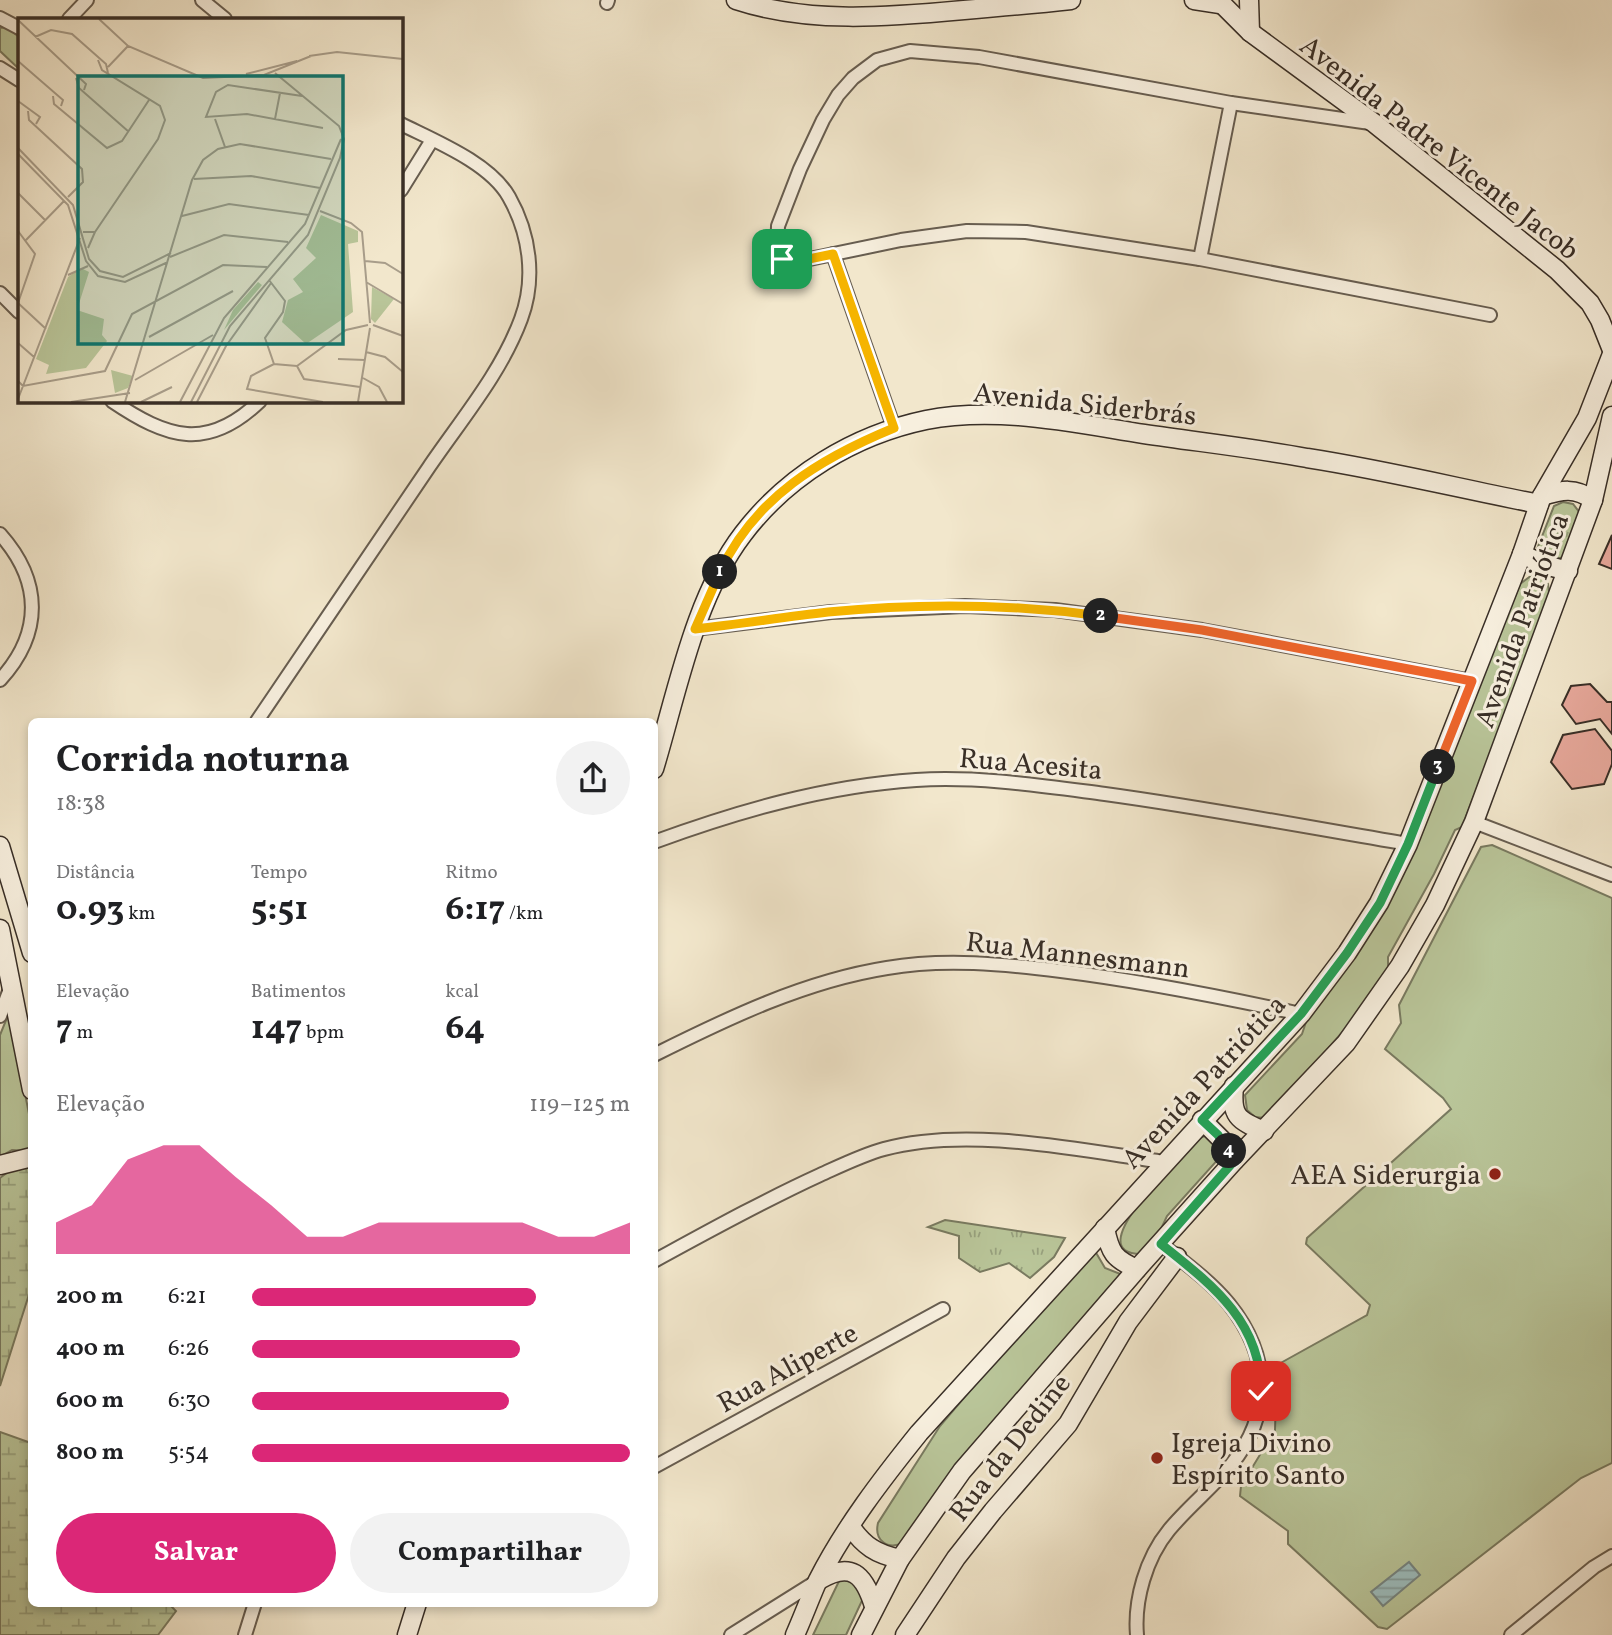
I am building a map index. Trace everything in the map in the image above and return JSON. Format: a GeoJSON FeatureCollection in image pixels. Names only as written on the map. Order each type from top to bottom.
{"type":"FeatureCollection","features":[{"type":"Feature","properties":{"kind":"main road"},"geometry":{"type":"LineString","coordinates":[[736,0],[759,8],[807,15],[856,17],[919,15],[1071,0]]}},
{"type":"Feature","properties":{"kind":"main road"},"geometry":{"type":"LineString","coordinates":[[919,15],[963,0]]}},
{"type":"Feature","properties":{"kind":"main road"},"geometry":{"type":"LineString","coordinates":[[1194,0],[1219,2]]}},
{"type":"Feature","properties":{"kind":"main road"},"geometry":{"type":"LineString","coordinates":[[1249,0],[1250,32]]}},
{"type":"Feature","properties":{"kind":"main road","name":"Avenida Padre Vicente Jacob"},"geometry":{"type":"LineString","coordinates":[[1219,2],[1250,32],[1374,123],[1578,289],[1600,320],[1612,352]]}},
{"type":"Feature","properties":{"kind":"main road","name":"Avenida Patriótica"},"geometry":{"type":"LineString","coordinates":[[795,1635],[819,1580],[850,1527],[919,1433],[1301,1014],[1347,953],[1380,903],[1408,844],[1540,500],[1587,418],[1612,352]]}},
{"type":"Feature","properties":{"kind":"main road","name":"Avenida Siderbrás"},"geometry":{"type":"LineString","coordinates":[[658,755],[695,629],[726,558],[762,511],[787,486],[818,464],[853,445],[894,428],[926,420],[985,414],[1043,419],[1308,458],[1540,500],[1560,491],[1572,490],[1593,500]]}},
{"type":"Feature","properties":{"kind":"main road","name":"Avenida Patriótica"},"geometry":{"type":"LineString","coordinates":[[861,1635],[900,1559],[962,1471],[1234,1161],[1346,1043],[1392,978],[1435,905],[1474,822],[1593,500],[1612,416]]}},
{"type":"Feature","properties":{"kind":"main road"},"geometry":{"type":"LineString","coordinates":[[1521,554],[1545,565],[1568,571]]}},
{"type":"Feature","properties":{"kind":"main road"},"geometry":{"type":"LineString","coordinates":[[0,846],[4,870],[28,941]]}},
{"type":"Feature","properties":{"kind":"main road"},"geometry":{"type":"LineString","coordinates":[[0,929],[28,1070]]}},
{"type":"Feature","properties":{"kind":"main road"},"geometry":{"type":"LineString","coordinates":[[1234,1086],[1233,1102],[1237,1117],[1264,1131]]}},
{"type":"Feature","properties":{"kind":"main road"},"geometry":{"type":"LineString","coordinates":[[1202,1120],[1222,1140],[1234,1161]]}},
{"type":"Feature","properties":{"kind":"main road"},"geometry":{"type":"LineString","coordinates":[[0,1165],[28,1158]]}},
{"type":"Feature","properties":{"kind":"main road"},"geometry":{"type":"LineString","coordinates":[[1105,1227],[1108,1245],[1115,1257],[1138,1269]]}},
{"type":"Feature","properties":{"kind":"main road","name":"Rua da Dedine"},"geometry":{"type":"LineString","coordinates":[[905,1635],[971,1539],[1068,1424],[1128,1322],[1177,1257]]}},
{"type":"Feature","properties":{"kind":"main road"},"geometry":{"type":"LineString","coordinates":[[850,1527],[873,1551],[900,1559]]}},
{"type":"Feature","properties":{"kind":"main road"},"geometry":{"type":"LineString","coordinates":[[819,1580],[835,1572],[855,1573],[865,1582],[874,1606]]}},
{"type":"Feature","properties":{"kind":"main road"},"geometry":{"type":"LineString","coordinates":[[407,1635],[416,1607]]}},
{"type":"Feature","properties":{"kind":"street"},"geometry":{"type":"LineString","coordinates":[[70,18],[87,0]]}},
{"type":"Feature","properties":{"kind":"street"},"geometry":{"type":"LineString","coordinates":[[202,0],[224,18]]}},
{"type":"Feature","properties":{"kind":"street"},"geometry":{"type":"LineString","coordinates":[[0,18],[18,27]]}},
{"type":"Feature","properties":{"kind":"street"},"geometry":{"type":"LineString","coordinates":[[1374,123],[1231,103],[941,52],[910,51],[883,58],[853,78],[838,95],[800,169],[778,226],[777,251],[785,260],[806,260],[901,240],[967,230],[1026,232],[1200,259],[1490,315]]}},
{"type":"Feature","properties":{"kind":"street"},"geometry":{"type":"LineString","coordinates":[[0,68],[18,79]]}},
{"type":"Feature","properties":{"kind":"street"},"geometry":{"type":"LineString","coordinates":[[1200,259],[1231,103]]}},
{"type":"Feature","properties":{"kind":"street"},"geometry":{"type":"LineString","coordinates":[[259,718],[488,381],[522,318],[530,266],[523,228],[509,196],[487,172],[402,125]]}},
{"type":"Feature","properties":{"kind":"street"},"geometry":{"type":"LineString","coordinates":[[402,188],[432,140]]}},
{"type":"Feature","properties":{"kind":"street"},"geometry":{"type":"LineString","coordinates":[[833,254],[894,428]]}},
{"type":"Feature","properties":{"kind":"street"},"geometry":{"type":"LineString","coordinates":[[0,293],[18,311]]}},
{"type":"Feature","properties":{"kind":"street"},"geometry":{"type":"LineString","coordinates":[[114,402],[151,425],[176,434],[188,435],[223,427],[259,402]]}},
{"type":"Feature","properties":{"kind":"street"},"geometry":{"type":"LineString","coordinates":[[0,534],[22,562],[30,583],[32,608],[26,642],[0,680]]}},
{"type":"Feature","properties":{"kind":"street"},"geometry":{"type":"LineString","coordinates":[[695,629],[831,612],[965,606],[1055,610],[1202,630],[1472,681]]}},
{"type":"Feature","properties":{"kind":"street","name":"Rua Acesita"},"geometry":{"type":"LineString","coordinates":[[658,841],[739,813],[830,791],[918,780],[967,780],[1032,784],[1164,802],[1408,844]]}},
{"type":"Feature","properties":{"kind":"street"},"geometry":{"type":"LineString","coordinates":[[1474,822],[1612,875]]}},
{"type":"Feature","properties":{"kind":"street","name":"Rua Mannesmann"},"geometry":{"type":"LineString","coordinates":[[658,1053],[736,1015],[796,992],[888,967],[924,964],[1006,964],[1105,976],[1301,1014]]}},
{"type":"Feature","properties":{"kind":"street"},"geometry":{"type":"LineString","coordinates":[[0,1016],[11,985]]}},
{"type":"Feature","properties":{"kind":"street"},"geometry":{"type":"LineString","coordinates":[[658,1259],[803,1182],[884,1149],[921,1143],[976,1140],[1055,1147],[1164,1162]]}},
{"type":"Feature","properties":{"kind":"street"},"geometry":{"type":"LineString","coordinates":[[1137,1635],[1140,1593],[1154,1554],[1167,1532],[1241,1451],[1255,1425],[1259,1409],[1261,1370],[1245,1327],[1207,1282],[1161,1244]]}},
{"type":"Feature","properties":{"kind":"street","name":"Rua Aliperte"},"geometry":{"type":"LineString","coordinates":[[658,1465],[943,1309]]}},
{"type":"Feature","properties":{"kind":"street"},"geometry":{"type":"LineString","coordinates":[[1511,1635],[1594,1567],[1612,1556]]}},
{"type":"Feature","properties":{"kind":"street"},"geometry":{"type":"LineString","coordinates":[[731,1635],[819,1580]]}},
{"type":"Feature","properties":{"kind":"street"},"geometry":{"type":"LineString","coordinates":[[245,1635],[254,1607]]}},
{"type":"Feature","properties":{"kind":"street"},"geometry":{"type":"LineString","coordinates":[[746,1627],[757,1635]]}},
{"type":"Feature","properties":{"kind":"green space"},"geometry":{"type":"Polygon","coordinates":[[[7,27],[18,36],[18,68],[0,51],[0,28],[7,27]]]}},
{"type":"Feature","properties":{"kind":"green space"},"geometry":{"type":"Polygon","coordinates":[[[1563,502],[1573,504],[1580,513],[1564,557],[1552,560],[1537,549],[1554,506],[1563,502]]]}},
{"type":"Feature","properties":{"kind":"green space"},"geometry":{"type":"Polygon","coordinates":[[[1532,575],[1542,577],[1548,584],[1551,609],[1462,827],[1455,830],[1388,957],[1388,976],[1288,1095],[1265,1118],[1255,1117],[1247,1110],[1245,1095],[1302,1034],[1308,1016],[1358,950],[1457,737],[1520,584],[1532,575]]]}},
{"type":"Feature","properties":{"kind":"green space","name":"AEA Siderurgia"},"geometry":{"type":"Polygon","coordinates":[[[1492,845],[1612,898],[1612,1463],[1581,1478],[1387,1629],[1378,1627],[1288,1544],[1288,1531],[1240,1496],[1241,1486],[1275,1430],[1277,1365],[1367,1315],[1370,1305],[1306,1244],[1307,1238],[1451,1109],[1443,1098],[1385,1049],[1401,1023],[1399,1005],[1481,847],[1492,845]]]}},
{"type":"Feature","properties":{"kind":"green space"},"geometry":{"type":"Polygon","coordinates":[[[9,1013],[28,1109],[28,1151],[12,1150],[0,1157],[0,1035],[9,1013]]]}},
{"type":"Feature","properties":{"kind":"green space"},"geometry":{"type":"Polygon","coordinates":[[[1209,1134],[1222,1155],[1167,1216],[1160,1231],[1141,1254],[1124,1250],[1121,1238],[1128,1220],[1141,1200],[1191,1146],[1209,1134]]]}},
{"type":"Feature","properties":{"kind":"green space"},"geometry":{"type":"Polygon","coordinates":[[[16,1166],[28,1166],[28,1297],[0,1386],[0,1178],[16,1166]]]}},
{"type":"Feature","properties":{"kind":"green space"},"geometry":{"type":"Polygon","coordinates":[[[945,1220],[1065,1238],[1054,1257],[1030,1278],[1009,1263],[980,1272],[959,1258],[959,1236],[928,1227],[945,1220]]]}},
{"type":"Feature","properties":{"kind":"green space"},"geometry":{"type":"Polygon","coordinates":[[[1095,1251],[1105,1268],[1123,1275],[955,1469],[903,1543],[892,1545],[883,1542],[878,1534],[878,1523],[940,1426],[1095,1251]]]}},
{"type":"Feature","properties":{"kind":"green space"},"geometry":{"type":"Polygon","coordinates":[[[0,1432],[28,1442],[28,1607],[172,1607],[176,1611],[158,1635],[0,1635],[0,1432]]]}},
{"type":"Feature","properties":{"kind":"green space"},"geometry":{"type":"Polygon","coordinates":[[[842,1575],[867,1590],[846,1635],[813,1635],[842,1575]]]}},
{"type":"Feature","properties":{"kind":"water"},"geometry":{"type":"Polygon","coordinates":[[[1409,1562],[1420,1575],[1383,1606],[1371,1592],[1409,1562]]]}},
{"type":"Feature","properties":{"kind":"building"},"geometry":{"type":"Polygon","coordinates":[[[1612,535],[1612,569],[1599,564],[1612,535]]]}},
{"type":"Feature","properties":{"kind":"building"},"geometry":{"type":"Polygon","coordinates":[[[1590,684],[1607,702],[1612,702],[1612,734],[1600,719],[1576,724],[1562,705],[1571,686],[1590,684]]]}},
{"type":"Feature","properties":{"kind":"building"},"geometry":{"type":"Polygon","coordinates":[[[1595,729],[1612,751],[1612,764],[1604,784],[1572,789],[1551,762],[1563,735],[1595,729]]]}},
{"type":"Feature","properties":{"kind":"place","name":"AEA Siderurgia"},"geometry":{"type":"Point","coordinates":[1495,1174]}},
{"type":"Feature","properties":{"kind":"place","name":"Igreja Divino Espírito Santo"},"geometry":{"type":"Point","coordinates":[1157,1458]}},
{"type":"Feature","properties":{"kind":"route"},"geometry":{"type":"LineString","coordinates":[[782,259],[794,262],[833,254],[894,428],[853,445],[818,464],[787,486],[762,511],[726,558],[695,629],[831,612],[965,606],[1013,607],[1202,630],[1472,681],[1408,844],[1380,903],[1317,995],[1202,1120],[1222,1140],[1234,1161],[1161,1244],[1207,1282],[1245,1327],[1261,1370],[1261,1391]]}}]}
